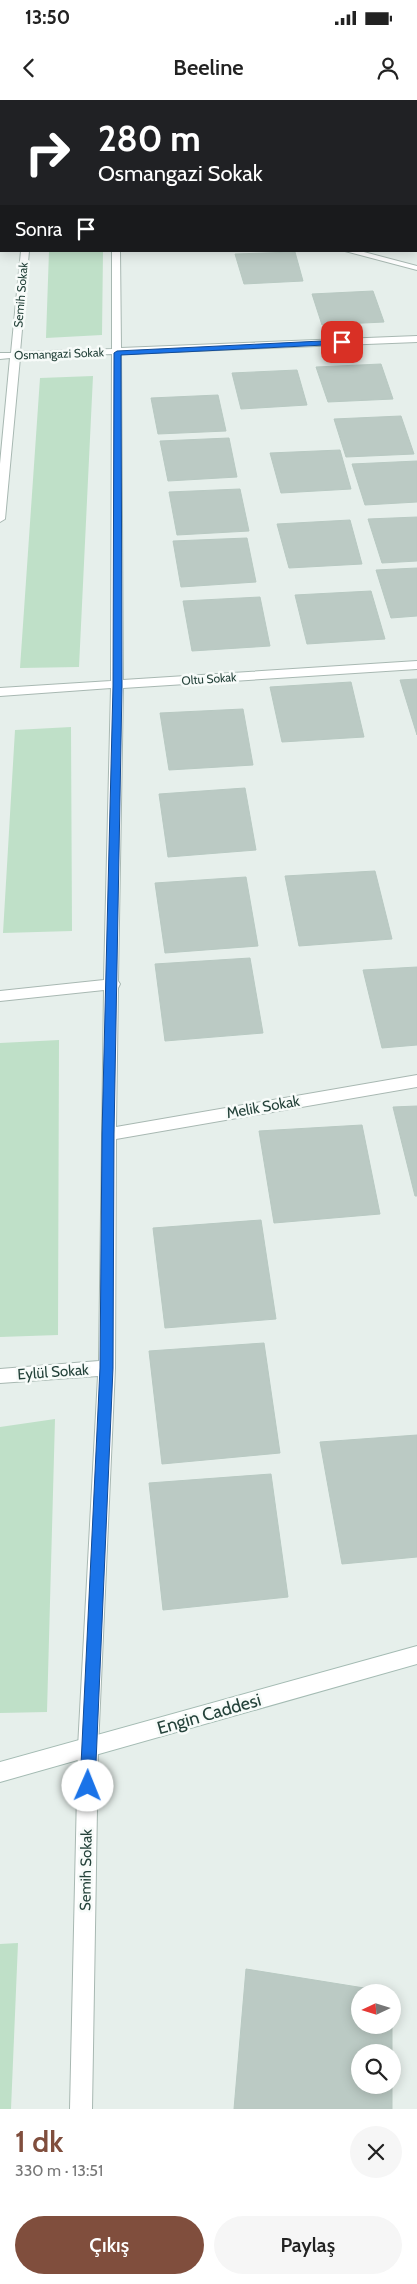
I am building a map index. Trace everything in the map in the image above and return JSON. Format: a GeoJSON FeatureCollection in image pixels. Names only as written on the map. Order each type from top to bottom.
{"type":"FeatureCollection","features":[{"type":"Feature","properties":{"kind":"street","name":"Semih Sokak"},"geometry":{"type":"LineString","coordinates":[[0,519],[26,252]]}},
{"type":"Feature","properties":{"kind":"street","name":"Semih Sokak"},"geometry":{"type":"LineString","coordinates":[[80,2109],[88,1748],[107,1368],[108,1134],[113,984],[117,686],[116,252]]}},
{"type":"Feature","properties":{"kind":"street"},"geometry":{"type":"LineString","coordinates":[[353,252],[416,270]]}},
{"type":"Feature","properties":{"kind":"street","name":"Osmangazi Sokak"},"geometry":{"type":"LineString","coordinates":[[0,356],[117,353],[417,339]]}},
{"type":"Feature","properties":{"kind":"street","name":"Oltu Sokak"},"geometry":{"type":"LineString","coordinates":[[0,692],[117,686],[417,665]]}},
{"type":"Feature","properties":{"kind":"street"},"geometry":{"type":"LineString","coordinates":[[0,996],[113,984]]}},
{"type":"Feature","properties":{"kind":"street","name":"Melik Sokak"},"geometry":{"type":"LineString","coordinates":[[108,1134],[417,1081]]}},
{"type":"Feature","properties":{"kind":"street","name":"Eylül Sokak"},"geometry":{"type":"LineString","coordinates":[[0,1376],[107,1368]]}},
{"type":"Feature","properties":{"kind":"street","name":"Engin Caddesi"},"geometry":{"type":"LineString","coordinates":[[0,1772],[417,1655]]}},
{"type":"Feature","properties":{"kind":"green space"},"geometry":{"type":"Polygon","coordinates":[[[49,252],[103,252],[102,335],[46,338],[49,252]]]}},
{"type":"Feature","properties":{"kind":"green space"},"geometry":{"type":"Polygon","coordinates":[[[93,376],[79,667],[20,668],[40,378],[93,376]]]}},
{"type":"Feature","properties":{"kind":"green space"},"geometry":{"type":"Polygon","coordinates":[[[71,727],[72,931],[3,933],[15,730],[71,727]]]}},
{"type":"Feature","properties":{"kind":"green space"},"geometry":{"type":"Polygon","coordinates":[[[59,1040],[58,1335],[0,1337],[0,1043],[59,1040]]]}},
{"type":"Feature","properties":{"kind":"green space"},"geometry":{"type":"Polygon","coordinates":[[[55,1419],[47,1712],[0,1713],[0,1427],[55,1419]]]}},
{"type":"Feature","properties":{"kind":"green space"},"geometry":{"type":"Polygon","coordinates":[[[18,1943],[11,2109],[0,2109],[0,1944],[18,1943]]]}},
{"type":"Feature","properties":{"kind":"building"},"geometry":{"type":"Polygon","coordinates":[[[295,252],[303,281],[244,284],[235,254],[295,252]]]}},
{"type":"Feature","properties":{"kind":"building"},"geometry":{"type":"Polygon","coordinates":[[[373,291],[384,322],[322,325],[312,294],[373,291]]]}},
{"type":"Feature","properties":{"kind":"building"},"geometry":{"type":"Polygon","coordinates":[[[381,364],[393,399],[328,402],[316,367],[381,364]]]}},
{"type":"Feature","properties":{"kind":"building"},"geometry":{"type":"Polygon","coordinates":[[[297,370],[307,405],[241,409],[232,373],[297,370]]]}},
{"type":"Feature","properties":{"kind":"building"},"geometry":{"type":"Polygon","coordinates":[[[218,395],[226,431],[158,434],[151,398],[218,395]]]}},
{"type":"Feature","properties":{"kind":"building"},"geometry":{"type":"Polygon","coordinates":[[[401,416],[414,454],[346,457],[334,419],[401,416]]]}},
{"type":"Feature","properties":{"kind":"building"},"geometry":{"type":"Polygon","coordinates":[[[229,438],[237,477],[168,481],[160,441],[229,438]]]}},
{"type":"Feature","properties":{"kind":"building"},"geometry":{"type":"Polygon","coordinates":[[[340,450],[351,489],[281,493],[270,453],[340,450]]]}},
{"type":"Feature","properties":{"kind":"building"},"geometry":{"type":"Polygon","coordinates":[[[417,461],[417,502],[365,505],[352,464],[417,461]]]}},
{"type":"Feature","properties":{"kind":"building"},"geometry":{"type":"Polygon","coordinates":[[[240,489],[249,531],[177,535],[169,492],[240,489]]]}},
{"type":"Feature","properties":{"kind":"building"},"geometry":{"type":"Polygon","coordinates":[[[417,517],[417,561],[382,563],[368,519],[417,517]]]}},
{"type":"Feature","properties":{"kind":"building"},"geometry":{"type":"Polygon","coordinates":[[[350,520],[362,564],[289,568],[277,524],[350,520]]]}},
{"type":"Feature","properties":{"kind":"building"},"geometry":{"type":"Polygon","coordinates":[[[247,538],[256,582],[181,587],[173,541],[247,538]]]}},
{"type":"Feature","properties":{"kind":"building"},"geometry":{"type":"Polygon","coordinates":[[[417,568],[417,616],[391,618],[376,570],[417,568]]]}},
{"type":"Feature","properties":{"kind":"building"},"geometry":{"type":"Polygon","coordinates":[[[371,591],[385,639],[307,644],[295,595],[371,591]]]}},
{"type":"Feature","properties":{"kind":"building"},"geometry":{"type":"Polygon","coordinates":[[[260,597],[270,646],[192,651],[183,601],[260,597]]]}},
{"type":"Feature","properties":{"kind":"building"},"geometry":{"type":"Polygon","coordinates":[[[417,679],[417,735],[400,680],[417,679]]]}},
{"type":"Feature","properties":{"kind":"building"},"geometry":{"type":"Polygon","coordinates":[[[351,682],[364,737],[282,742],[270,687],[351,682]]]}},
{"type":"Feature","properties":{"kind":"building"},"geometry":{"type":"Polygon","coordinates":[[[243,709],[253,765],[169,770],[160,713],[243,709]]]}},
{"type":"Feature","properties":{"kind":"building"},"geometry":{"type":"Polygon","coordinates":[[[245,788],[256,850],[168,857],[159,794],[245,788]]]}},
{"type":"Feature","properties":{"kind":"building"},"geometry":{"type":"Polygon","coordinates":[[[375,871],[392,939],[299,946],[285,876],[375,871]]]}},
{"type":"Feature","properties":{"kind":"building"},"geometry":{"type":"Polygon","coordinates":[[[246,877],[258,946],[165,953],[155,883],[246,877]]]}},
{"type":"Feature","properties":{"kind":"building"},"geometry":{"type":"Polygon","coordinates":[[[250,958],[263,1033],[165,1041],[155,964],[250,958]]]}},
{"type":"Feature","properties":{"kind":"building"},"geometry":{"type":"Polygon","coordinates":[[[417,967],[417,1045],[382,1048],[363,970],[417,967]]]}},
{"type":"Feature","properties":{"kind":"building"},"geometry":{"type":"Polygon","coordinates":[[[417,1106],[417,1196],[415,1196],[393,1107],[417,1106]]]}},
{"type":"Feature","properties":{"kind":"building"},"geometry":{"type":"Polygon","coordinates":[[[362,1125],[380,1214],[274,1223],[259,1131],[362,1125]]]}},
{"type":"Feature","properties":{"kind":"building"},"geometry":{"type":"Polygon","coordinates":[[[261,1220],[276,1319],[165,1328],[153,1228],[261,1220]]]}},
{"type":"Feature","properties":{"kind":"building"},"geometry":{"type":"Polygon","coordinates":[[[264,1343],[280,1453],[162,1464],[149,1351],[264,1343]]]}},
{"type":"Feature","properties":{"kind":"building"},"geometry":{"type":"Polygon","coordinates":[[[417,1435],[417,1557],[342,1564],[320,1442],[417,1435]]]}},
{"type":"Feature","properties":{"kind":"building"},"geometry":{"type":"Polygon","coordinates":[[[271,1474],[288,1597],[163,1610],[149,1483],[271,1474]]]}},
{"type":"Feature","properties":{"kind":"building"},"geometry":{"type":"Polygon","coordinates":[[[246,1969],[351,1986],[351,2034],[392,2034],[392,2044],[351,2044],[351,2094],[392,2094],[392,2109],[234,2109],[246,1969]]]}},
{"type":"Feature","properties":{"kind":"route"},"geometry":{"type":"LineString","coordinates":[[88,1786],[88,1748],[107,1368],[108,1134],[113,984],[117,686],[117,353],[342,342]]}}]}
